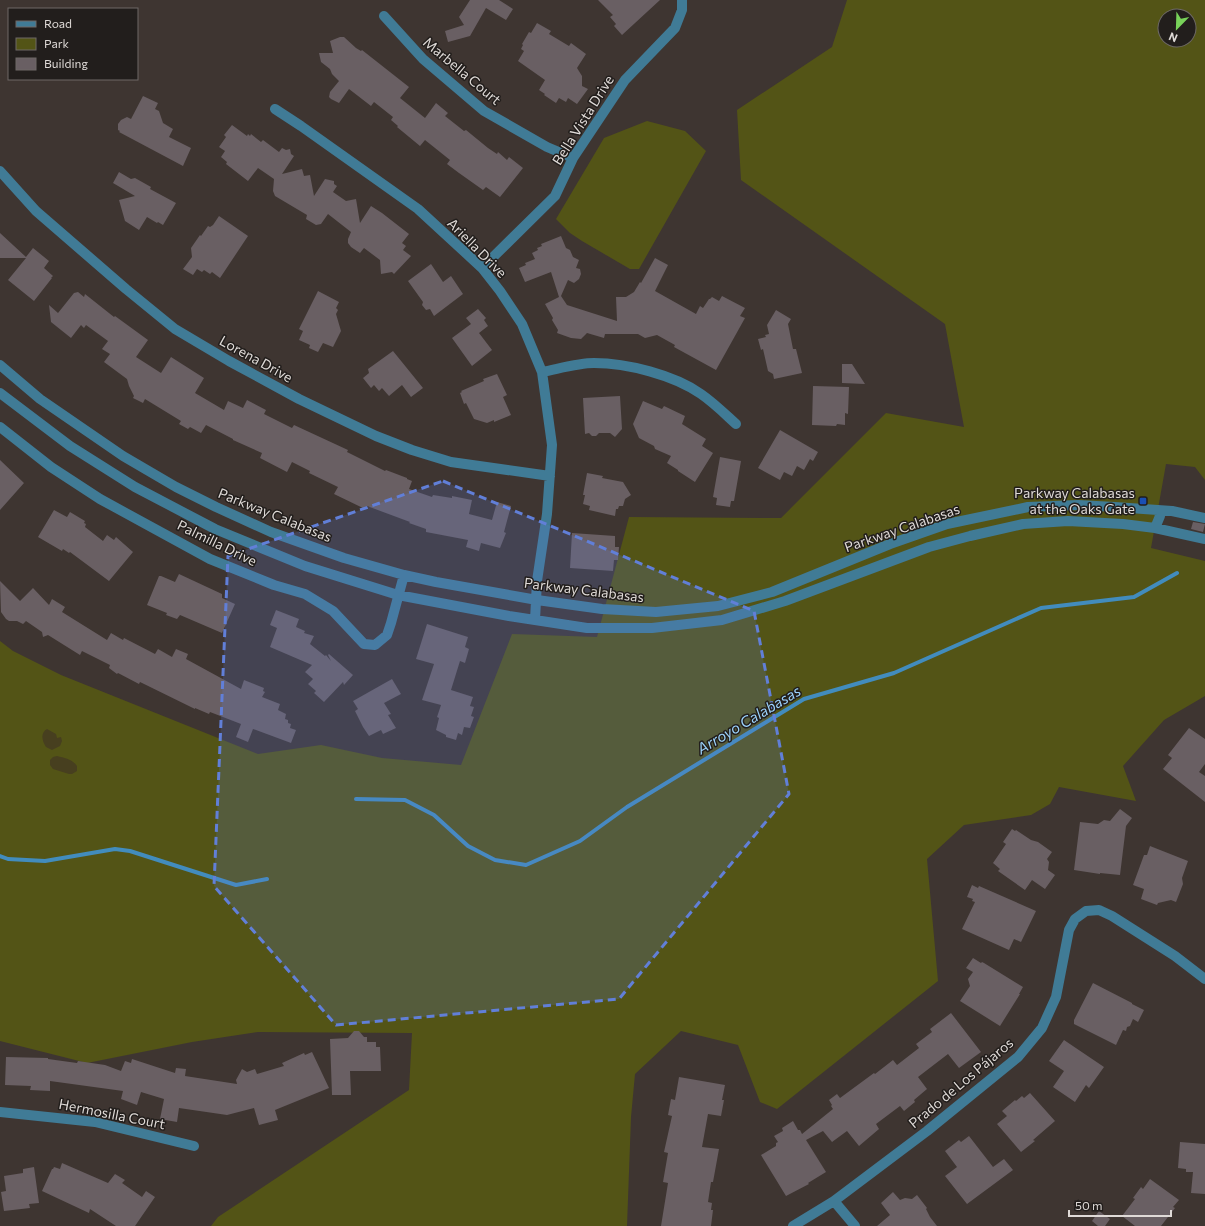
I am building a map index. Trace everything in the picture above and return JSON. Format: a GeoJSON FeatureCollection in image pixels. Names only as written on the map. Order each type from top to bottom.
{"type":"FeatureCollection","features":[{"type":"Feature","properties":{"kind":"street","name":"Bella Vista Drive"},"geometry":{"type":"LineString","coordinates":[[482,268],[555,196],[573,158],[625,80],[675,28],[682,10],[682,0]]}},
{"type":"Feature","properties":{"kind":"street","name":"Marbella Court"},"geometry":{"type":"LineString","coordinates":[[384,16],[423,59],[484,111],[547,146],[573,158]]}},
{"type":"Feature","properties":{"kind":"street","name":"Ariella Drive"},"geometry":{"type":"LineString","coordinates":[[275,109],[418,209],[482,268],[500,290],[522,324],[542,372],[552,445],[550,476],[539,570],[536,620]]}},
{"type":"Feature","properties":{"kind":"street","name":"Lorena Drive"},"geometry":{"type":"LineString","coordinates":[[0,171],[36,211],[126,289],[175,329],[229,361],[299,399],[376,436],[412,450],[451,462],[550,476]]}},
{"type":"Feature","properties":{"kind":"street"},"geometry":{"type":"LineString","coordinates":[[542,372],[594,363],[627,366],[654,372],[700,393],[736,424]]}},
{"type":"Feature","properties":{"kind":"street","name":"Parkway Calabasas"},"geometry":{"type":"LineString","coordinates":[[0,365],[40,399],[122,456],[216,508],[271,532],[344,558],[404,575],[537,600],[602,609],[656,612],[718,606],[772,592],[890,544],[947,524],[1028,507],[1078,505],[1172,511],[1205,518]]}},
{"type":"Feature","properties":{"kind":"street","name":"Parkway Calabasas"},"geometry":{"type":"LineString","coordinates":[[0,392],[70,446],[135,487],[215,529],[305,566],[398,595],[587,628],[652,628],[722,620],[785,601],[929,547],[1023,524],[1068,521],[1123,524],[1155,528],[1205,539]]}},
{"type":"Feature","properties":{"kind":"street","name":"Palmilla Drive"},"geometry":{"type":"LineString","coordinates":[[0,427],[51,467],[100,499],[210,559],[274,585],[305,594],[333,612],[364,644],[375,645],[387,635],[404,575]]}},
{"type":"Feature","properties":{"kind":"street"},"geometry":{"type":"LineString","coordinates":[[1155,528],[1160,516],[1158,510]]}},
{"type":"Feature","properties":{"kind":"street","name":"Prado de Los Pájaros"},"geometry":{"type":"LineString","coordinates":[[793,1226],[834,1201],[927,1131],[1018,1057],[1042,1028],[1056,997],[1069,930],[1075,919],[1086,911],[1099,910],[1112,916],[1174,956],[1205,979]]}},
{"type":"Feature","properties":{"kind":"street","name":"Hermosilla Court"},"geometry":{"type":"LineString","coordinates":[[0,1112],[95,1122],[194,1146]]}},
{"type":"Feature","properties":{"kind":"street"},"geometry":{"type":"LineString","coordinates":[[834,1201],[855,1226]]}},
{"type":"Feature","properties":{"kind":"highlighted area"},"geometry":{"type":"Polygon","coordinates":[[[443,481],[754,611],[789,794],[619,999],[336,1025],[214,886],[228,556],[443,481]]]}},
{"type":"Feature","properties":{"kind":"green space"},"geometry":{"type":"Polygon","coordinates":[[[847,0],[1205,0],[1205,480],[1195,467],[1166,464],[1151,548],[1205,561],[1205,696],[1164,720],[1123,766],[1136,801],[1059,787],[1050,804],[1031,815],[964,825],[927,859],[938,981],[777,1109],[760,1102],[738,1045],[681,1031],[635,1074],[631,1117],[627,1226],[211,1226],[218,1217],[409,1090],[412,1033],[258,1032],[192,1042],[87,1063],[0,1041],[0,641],[13,651],[61,675],[258,754],[321,745],[382,758],[461,765],[512,634],[597,637],[629,517],[781,518],[886,413],[964,427],[945,324],[741,180],[737,110],[832,47],[847,0]]]}},
{"type":"Feature","properties":{"kind":"green space"},"geometry":{"type":"Polygon","coordinates":[[[647,121],[685,131],[706,151],[639,269],[630,269],[570,233],[556,219],[604,138],[647,121]]]}},
{"type":"Feature","properties":{"kind":"sand"},"geometry":{"type":"Polygon","coordinates":[[[47,729],[56,734],[57,738],[61,737],[62,741],[60,746],[52,750],[46,747],[43,742],[43,733],[47,729]]]}},
{"type":"Feature","properties":{"kind":"sand"},"geometry":{"type":"Polygon","coordinates":[[[57,756],[73,762],[77,766],[77,771],[69,774],[53,769],[50,765],[50,760],[57,756]]]}},
{"type":"Feature","properties":{"kind":"building"},"geometry":{"type":"Polygon","coordinates":[[[470,0],[499,0],[513,9],[506,20],[486,8],[470,36],[448,42],[445,31],[464,25],[459,17],[470,0]]]}},
{"type":"Feature","properties":{"kind":"building"},"geometry":{"type":"Polygon","coordinates":[[[598,0],[660,0],[622,35],[614,26],[616,24],[610,17],[613,15],[598,0]]]}},
{"type":"Feature","properties":{"kind":"building"},"geometry":{"type":"Polygon","coordinates":[[[537,23],[551,31],[549,34],[569,46],[571,43],[586,54],[577,68],[582,76],[582,86],[588,89],[577,104],[568,98],[566,102],[559,98],[556,103],[544,95],[545,94],[539,90],[545,80],[518,61],[524,51],[521,49],[522,44],[529,32],[531,33],[537,23]]]}},
{"type":"Feature","properties":{"kind":"building"},"geometry":{"type":"Polygon","coordinates":[[[344,37],[356,48],[361,51],[362,50],[409,87],[400,98],[425,118],[436,103],[448,113],[445,116],[464,131],[466,130],[497,154],[498,152],[507,160],[509,157],[523,168],[500,197],[486,187],[483,190],[447,164],[450,160],[425,140],[420,146],[397,127],[398,126],[391,120],[393,117],[374,102],[371,106],[349,89],[339,103],[329,97],[330,92],[339,81],[332,74],[330,69],[321,62],[319,53],[333,53],[330,41],[344,37]]]}},
{"type":"Feature","properties":{"kind":"building"},"geometry":{"type":"Polygon","coordinates":[[[143,96],[158,103],[155,109],[159,111],[163,123],[173,129],[169,137],[191,148],[183,166],[119,132],[118,124],[121,120],[127,117],[131,119],[143,96]]]}},
{"type":"Feature","properties":{"kind":"building"},"geometry":{"type":"Polygon","coordinates":[[[232,125],[247,136],[248,134],[250,136],[251,134],[261,142],[263,140],[279,152],[282,148],[286,150],[290,149],[291,154],[294,156],[282,174],[302,169],[304,176],[310,175],[314,196],[325,179],[334,181],[334,184],[337,186],[333,192],[346,201],[356,199],[360,223],[371,206],[382,213],[409,234],[402,243],[406,246],[403,250],[411,256],[394,274],[392,272],[381,274],[380,260],[364,248],[360,253],[351,247],[348,243],[348,239],[351,232],[328,214],[321,224],[316,225],[306,219],[307,215],[275,196],[273,191],[274,179],[258,168],[248,181],[226,164],[227,162],[221,157],[225,151],[219,147],[226,137],[224,135],[232,125]]]}},
{"type":"Feature","properties":{"kind":"building"},"geometry":{"type":"Polygon","coordinates":[[[119,172],[131,179],[135,178],[151,187],[150,189],[176,203],[163,225],[147,217],[139,230],[125,221],[119,200],[135,196],[113,183],[119,172]]]}},
{"type":"Feature","properties":{"kind":"building"},"geometry":{"type":"Polygon","coordinates":[[[219,216],[248,236],[220,278],[212,272],[210,274],[204,270],[202,272],[197,269],[193,275],[183,269],[192,257],[191,248],[200,235],[201,236],[208,226],[210,227],[213,225],[219,216]]]}},
{"type":"Feature","properties":{"kind":"building"},"geometry":{"type":"Polygon","coordinates":[[[0,233],[26,257],[33,248],[49,261],[44,268],[53,276],[34,301],[8,280],[26,258],[0,258],[0,233]]]}},
{"type":"Feature","properties":{"kind":"building"},"geometry":{"type":"Polygon","coordinates":[[[561,236],[566,248],[570,250],[573,257],[579,260],[576,268],[580,269],[581,274],[579,279],[574,283],[568,280],[561,296],[567,305],[617,321],[616,297],[626,297],[634,292],[640,282],[641,283],[655,258],[668,265],[655,291],[696,314],[700,306],[703,308],[712,297],[719,301],[722,296],[745,308],[740,316],[745,318],[716,370],[674,347],[675,345],[657,335],[645,338],[638,334],[605,334],[604,338],[587,333],[581,339],[571,338],[557,333],[558,330],[545,304],[559,297],[551,272],[525,282],[519,268],[526,265],[525,263],[535,259],[532,253],[538,250],[537,248],[542,246],[541,244],[561,236]]]}},
{"type":"Feature","properties":{"kind":"building"},"geometry":{"type":"Polygon","coordinates":[[[431,264],[443,282],[451,276],[463,294],[434,316],[430,309],[426,310],[422,305],[423,302],[408,281],[431,264]]]}},
{"type":"Feature","properties":{"kind":"building"},"geometry":{"type":"Polygon","coordinates":[[[318,291],[339,302],[336,308],[338,310],[336,314],[341,331],[333,347],[323,343],[318,352],[309,348],[310,345],[299,340],[303,331],[299,329],[318,291]]]}},
{"type":"Feature","properties":{"kind":"building"},"geometry":{"type":"Polygon","coordinates":[[[78,292],[84,297],[85,294],[114,317],[115,316],[148,340],[136,357],[161,373],[171,357],[204,378],[195,393],[224,410],[228,401],[243,408],[247,400],[266,410],[264,414],[292,428],[294,425],[348,450],[347,452],[385,471],[386,470],[407,478],[412,481],[409,489],[432,497],[433,495],[452,498],[452,496],[472,500],[469,514],[492,520],[497,502],[511,506],[504,532],[506,533],[500,548],[481,543],[479,551],[466,547],[468,540],[426,532],[426,529],[409,523],[410,522],[367,506],[365,509],[334,494],[338,487],[309,473],[310,471],[292,462],[287,472],[260,458],[262,453],[233,440],[206,425],[201,433],[190,427],[188,429],[179,424],[181,421],[145,399],[143,403],[133,398],[134,396],[127,379],[104,362],[110,354],[102,349],[108,341],[86,325],[84,328],[81,325],[71,338],[51,322],[49,305],[58,313],[74,293],[78,292]]]}},
{"type":"Feature","properties":{"kind":"building"},"geometry":{"type":"Polygon","coordinates":[[[478,309],[486,318],[484,320],[488,326],[479,333],[492,350],[472,366],[452,338],[471,324],[466,318],[478,309]]]}},
{"type":"Feature","properties":{"kind":"building"},"geometry":{"type":"Polygon","coordinates":[[[776,310],[791,319],[788,324],[793,349],[796,349],[802,373],[774,379],[773,374],[768,371],[763,349],[761,350],[758,339],[766,337],[765,335],[769,334],[767,325],[776,310]]]}},
{"type":"Feature","properties":{"kind":"building"},"geometry":{"type":"Polygon","coordinates":[[[393,351],[423,388],[411,397],[402,385],[389,396],[382,388],[379,391],[374,385],[371,388],[363,378],[369,373],[368,369],[393,351]]]}},
{"type":"Feature","properties":{"kind":"building"},"geometry":{"type":"Polygon","coordinates":[[[842,364],[852,364],[865,384],[842,383],[842,364]]]}},
{"type":"Feature","properties":{"kind":"building"},"geometry":{"type":"Polygon","coordinates":[[[497,374],[507,395],[503,397],[511,415],[494,422],[494,420],[487,423],[474,419],[466,403],[464,404],[460,393],[462,392],[461,391],[484,381],[483,379],[497,374]]]}},
{"type":"Feature","properties":{"kind":"building"},"geometry":{"type":"Polygon","coordinates":[[[813,386],[849,387],[848,414],[845,413],[845,425],[812,425],[813,386]]]}},
{"type":"Feature","properties":{"kind":"building"},"geometry":{"type":"Polygon","coordinates":[[[620,396],[622,429],[615,437],[610,433],[599,433],[596,436],[592,436],[589,433],[585,434],[583,398],[620,396]]]}},
{"type":"Feature","properties":{"kind":"building"},"geometry":{"type":"Polygon","coordinates":[[[643,401],[662,409],[664,406],[685,416],[682,424],[706,439],[702,446],[713,453],[695,482],[667,463],[671,456],[655,449],[654,446],[639,438],[633,424],[643,401]]]}},
{"type":"Feature","properties":{"kind":"building"},"geometry":{"type":"Polygon","coordinates":[[[780,430],[818,452],[813,461],[810,459],[804,470],[797,466],[792,476],[784,472],[780,480],[758,468],[780,430]]]}},
{"type":"Feature","properties":{"kind":"building"},"geometry":{"type":"Polygon","coordinates":[[[720,457],[741,461],[734,501],[731,501],[730,507],[716,505],[717,498],[713,497],[720,457]]]}},
{"type":"Feature","properties":{"kind":"building"},"geometry":{"type":"Polygon","coordinates":[[[0,460],[24,483],[0,510],[0,460]]]}},
{"type":"Feature","properties":{"kind":"building"},"geometry":{"type":"Polygon","coordinates":[[[587,473],[603,476],[602,478],[623,482],[631,495],[625,499],[623,506],[619,506],[618,509],[616,509],[615,516],[589,510],[590,506],[583,504],[587,473]]]}},
{"type":"Feature","properties":{"kind":"building"},"geometry":{"type":"Polygon","coordinates":[[[54,510],[67,517],[70,512],[85,521],[85,527],[103,541],[107,535],[114,540],[116,537],[133,552],[109,581],[70,552],[69,553],[63,549],[62,551],[38,537],[54,510]]]}},
{"type":"Feature","properties":{"kind":"building"},"geometry":{"type":"Polygon","coordinates":[[[1193,522],[1205,524],[1203,532],[1191,529],[1193,522]]]}},
{"type":"Feature","properties":{"kind":"building"},"geometry":{"type":"Polygon","coordinates":[[[572,533],[615,536],[615,547],[619,547],[618,560],[614,560],[613,571],[570,568],[572,533]]]}},
{"type":"Feature","properties":{"kind":"building"},"geometry":{"type":"Polygon","coordinates":[[[179,574],[222,594],[222,598],[235,604],[222,633],[180,615],[177,619],[166,615],[167,613],[147,605],[159,576],[175,582],[179,574]]]}},
{"type":"Feature","properties":{"kind":"building"},"geometry":{"type":"Polygon","coordinates":[[[0,581],[20,601],[33,588],[49,605],[52,599],[65,607],[62,612],[107,640],[111,633],[155,654],[158,649],[172,657],[176,649],[188,654],[186,659],[241,689],[244,680],[264,688],[263,691],[265,692],[262,697],[280,704],[278,710],[286,714],[285,719],[291,724],[290,728],[296,730],[291,743],[253,729],[248,742],[236,737],[241,724],[210,712],[209,714],[195,709],[140,682],[139,684],[118,673],[117,674],[109,668],[110,665],[82,651],[80,655],[48,635],[43,637],[42,632],[26,621],[23,624],[17,621],[9,621],[1,612],[0,581]]]}},
{"type":"Feature","properties":{"kind":"building"},"geometry":{"type":"Polygon","coordinates":[[[276,610],[299,619],[296,627],[305,631],[304,633],[314,636],[310,644],[325,656],[326,655],[331,661],[328,655],[329,654],[353,675],[344,685],[343,682],[324,702],[314,693],[316,691],[308,684],[313,679],[305,672],[312,665],[270,647],[277,628],[270,625],[276,610]]]}},
{"type":"Feature","properties":{"kind":"building"},"geometry":{"type":"Polygon","coordinates":[[[427,624],[468,637],[465,647],[469,649],[465,663],[460,661],[451,690],[473,697],[470,706],[474,707],[471,716],[474,717],[470,728],[464,727],[462,735],[458,733],[456,740],[446,737],[446,735],[436,730],[439,718],[437,717],[441,705],[422,700],[434,664],[416,659],[427,624]]]}},
{"type":"Feature","properties":{"kind":"building"},"geometry":{"type":"Polygon","coordinates":[[[392,679],[401,694],[384,703],[391,714],[388,715],[396,728],[383,734],[381,730],[369,736],[355,711],[358,709],[353,701],[392,679]]]}},
{"type":"Feature","properties":{"kind":"building"},"geometry":{"type":"Polygon","coordinates":[[[1189,728],[1205,739],[1205,764],[1199,772],[1205,776],[1205,802],[1163,769],[1172,758],[1168,755],[1189,728]]]}},
{"type":"Feature","properties":{"kind":"building"},"geometry":{"type":"Polygon","coordinates":[[[1120,809],[1132,818],[1126,826],[1120,875],[1074,870],[1080,822],[1098,824],[1104,820],[1110,821],[1120,809]]]}},
{"type":"Feature","properties":{"kind":"building"},"geometry":{"type":"Polygon","coordinates":[[[1012,829],[1031,840],[1038,842],[1052,852],[1047,859],[1049,862],[1048,870],[1055,875],[1045,889],[1032,880],[1025,890],[998,871],[1000,869],[993,863],[1006,844],[1003,842],[1012,829]]]}},
{"type":"Feature","properties":{"kind":"building"},"geometry":{"type":"Polygon","coordinates":[[[1150,846],[1188,861],[1182,878],[1183,884],[1176,902],[1171,900],[1158,903],[1157,905],[1141,899],[1144,889],[1133,885],[1144,855],[1147,855],[1150,846]]]}},
{"type":"Feature","properties":{"kind":"building"},"geometry":{"type":"Polygon","coordinates":[[[972,885],[978,888],[979,886],[1036,911],[1021,942],[1014,939],[1009,950],[962,929],[975,902],[972,901],[973,899],[967,897],[972,885]]]}},
{"type":"Feature","properties":{"kind":"building"},"geometry":{"type":"Polygon","coordinates":[[[973,958],[1023,987],[1000,1026],[960,1001],[970,986],[968,979],[973,972],[966,968],[973,958]]]}},
{"type":"Feature","properties":{"kind":"building"},"geometry":{"type":"Polygon","coordinates":[[[1093,983],[1144,1010],[1138,1022],[1133,1019],[1126,1031],[1123,1030],[1116,1045],[1074,1024],[1074,1020],[1093,983]]]}},
{"type":"Feature","properties":{"kind":"building"},"geometry":{"type":"Polygon","coordinates":[[[951,1013],[981,1052],[959,1068],[948,1054],[918,1077],[927,1089],[904,1111],[900,1106],[876,1124],[879,1129],[859,1146],[847,1131],[832,1142],[823,1131],[806,1140],[826,1172],[808,1183],[809,1184],[786,1196],[761,1155],[776,1146],[776,1143],[778,1142],[774,1136],[783,1131],[782,1128],[793,1121],[802,1134],[833,1109],[829,1100],[837,1094],[840,1098],[893,1060],[897,1065],[919,1048],[916,1044],[932,1032],[930,1029],[951,1013]]]}},
{"type":"Feature","properties":{"kind":"building"},"geometry":{"type":"Polygon","coordinates":[[[354,1031],[359,1031],[364,1037],[367,1037],[367,1042],[376,1042],[376,1047],[380,1047],[381,1071],[350,1071],[351,1095],[332,1095],[330,1039],[348,1038],[354,1031]]]}},
{"type":"Feature","properties":{"kind":"building"},"geometry":{"type":"Polygon","coordinates":[[[1064,1040],[1104,1067],[1089,1088],[1086,1085],[1075,1102],[1053,1087],[1064,1071],[1049,1061],[1064,1040]]]}},
{"type":"Feature","properties":{"kind":"building"},"geometry":{"type":"Polygon","coordinates":[[[312,1052],[329,1088],[275,1110],[278,1120],[259,1125],[254,1108],[227,1115],[179,1108],[177,1122],[160,1119],[164,1099],[141,1092],[137,1105],[121,1099],[123,1091],[50,1081],[50,1091],[30,1090],[31,1086],[5,1085],[6,1057],[48,1058],[77,1063],[78,1061],[105,1065],[121,1071],[125,1061],[131,1063],[132,1059],[175,1073],[176,1068],[186,1069],[185,1076],[237,1084],[236,1080],[242,1069],[247,1072],[255,1069],[257,1074],[284,1066],[282,1063],[304,1053],[305,1055],[312,1052]]]}},
{"type":"Feature","properties":{"kind":"building"},"geometry":{"type":"Polygon","coordinates":[[[679,1077],[725,1085],[721,1116],[708,1114],[702,1147],[719,1149],[708,1202],[712,1203],[711,1210],[713,1210],[711,1226],[661,1226],[668,1183],[663,1182],[668,1153],[664,1152],[672,1116],[668,1115],[671,1099],[675,1100],[679,1077]]]}},
{"type":"Feature","properties":{"kind":"building"},"geometry":{"type":"Polygon","coordinates":[[[1030,1093],[1055,1121],[1033,1140],[1035,1141],[1021,1152],[997,1124],[1007,1116],[1002,1111],[1015,1100],[1016,1101],[1022,1096],[1024,1098],[1030,1093]]]}},
{"type":"Feature","properties":{"kind":"building"},"geometry":{"type":"Polygon","coordinates":[[[969,1136],[993,1167],[1004,1159],[1013,1170],[967,1204],[945,1176],[957,1167],[945,1151],[959,1140],[961,1142],[969,1136]]]}},
{"type":"Feature","properties":{"kind":"building"},"geometry":{"type":"Polygon","coordinates":[[[1180,1142],[1205,1144],[1205,1194],[1191,1193],[1193,1172],[1186,1172],[1186,1169],[1178,1168],[1180,1142]]]}},
{"type":"Feature","properties":{"kind":"building"},"geometry":{"type":"Polygon","coordinates":[[[62,1163],[108,1183],[115,1174],[125,1180],[122,1183],[142,1197],[146,1191],[155,1197],[135,1226],[116,1226],[90,1209],[89,1213],[42,1191],[52,1169],[54,1167],[60,1169],[62,1163]]]}},
{"type":"Feature","properties":{"kind":"building"},"geometry":{"type":"Polygon","coordinates":[[[34,1167],[39,1203],[29,1204],[30,1208],[4,1211],[1,1192],[6,1191],[4,1176],[23,1173],[23,1169],[34,1167]]]}},
{"type":"Feature","properties":{"kind":"building"},"geometry":{"type":"Polygon","coordinates":[[[1150,1179],[1179,1200],[1173,1207],[1175,1208],[1161,1226],[1135,1226],[1122,1216],[1135,1199],[1133,1198],[1141,1187],[1143,1189],[1150,1179]]]}},
{"type":"Feature","properties":{"kind":"building"},"geometry":{"type":"Polygon","coordinates":[[[893,1192],[900,1200],[905,1198],[912,1199],[917,1195],[927,1208],[926,1209],[930,1217],[937,1226],[877,1226],[890,1215],[881,1203],[893,1192]]]}},
{"type":"Feature","properties":{"kind":"building"},"geometry":{"type":"Polygon","coordinates":[[[1099,1211],[1110,1219],[1105,1226],[1098,1226],[1092,1221],[1099,1211]]]}},
{"type":"Feature","properties":{"kind":"waterway","name":"Arroyo Calabasas"},"geometry":{"type":"LineString","coordinates":[[356,799],[405,800],[434,815],[468,846],[495,860],[526,865],[580,841],[627,807],[804,699],[894,673],[1041,608],[1134,597],[1177,573]]}},
{"type":"Feature","properties":{"kind":"waterway","name":"Arroyo Calabasas"},"geometry":{"type":"LineString","coordinates":[[0,856],[8,859],[45,861],[115,849],[130,851],[236,885],[267,879]]}},
{"type":"Feature","properties":{"kind":"place","name":"Parkway Calabasas at the Oaks Gate"},"geometry":{"type":"Point","coordinates":[1143,501]}}]}
